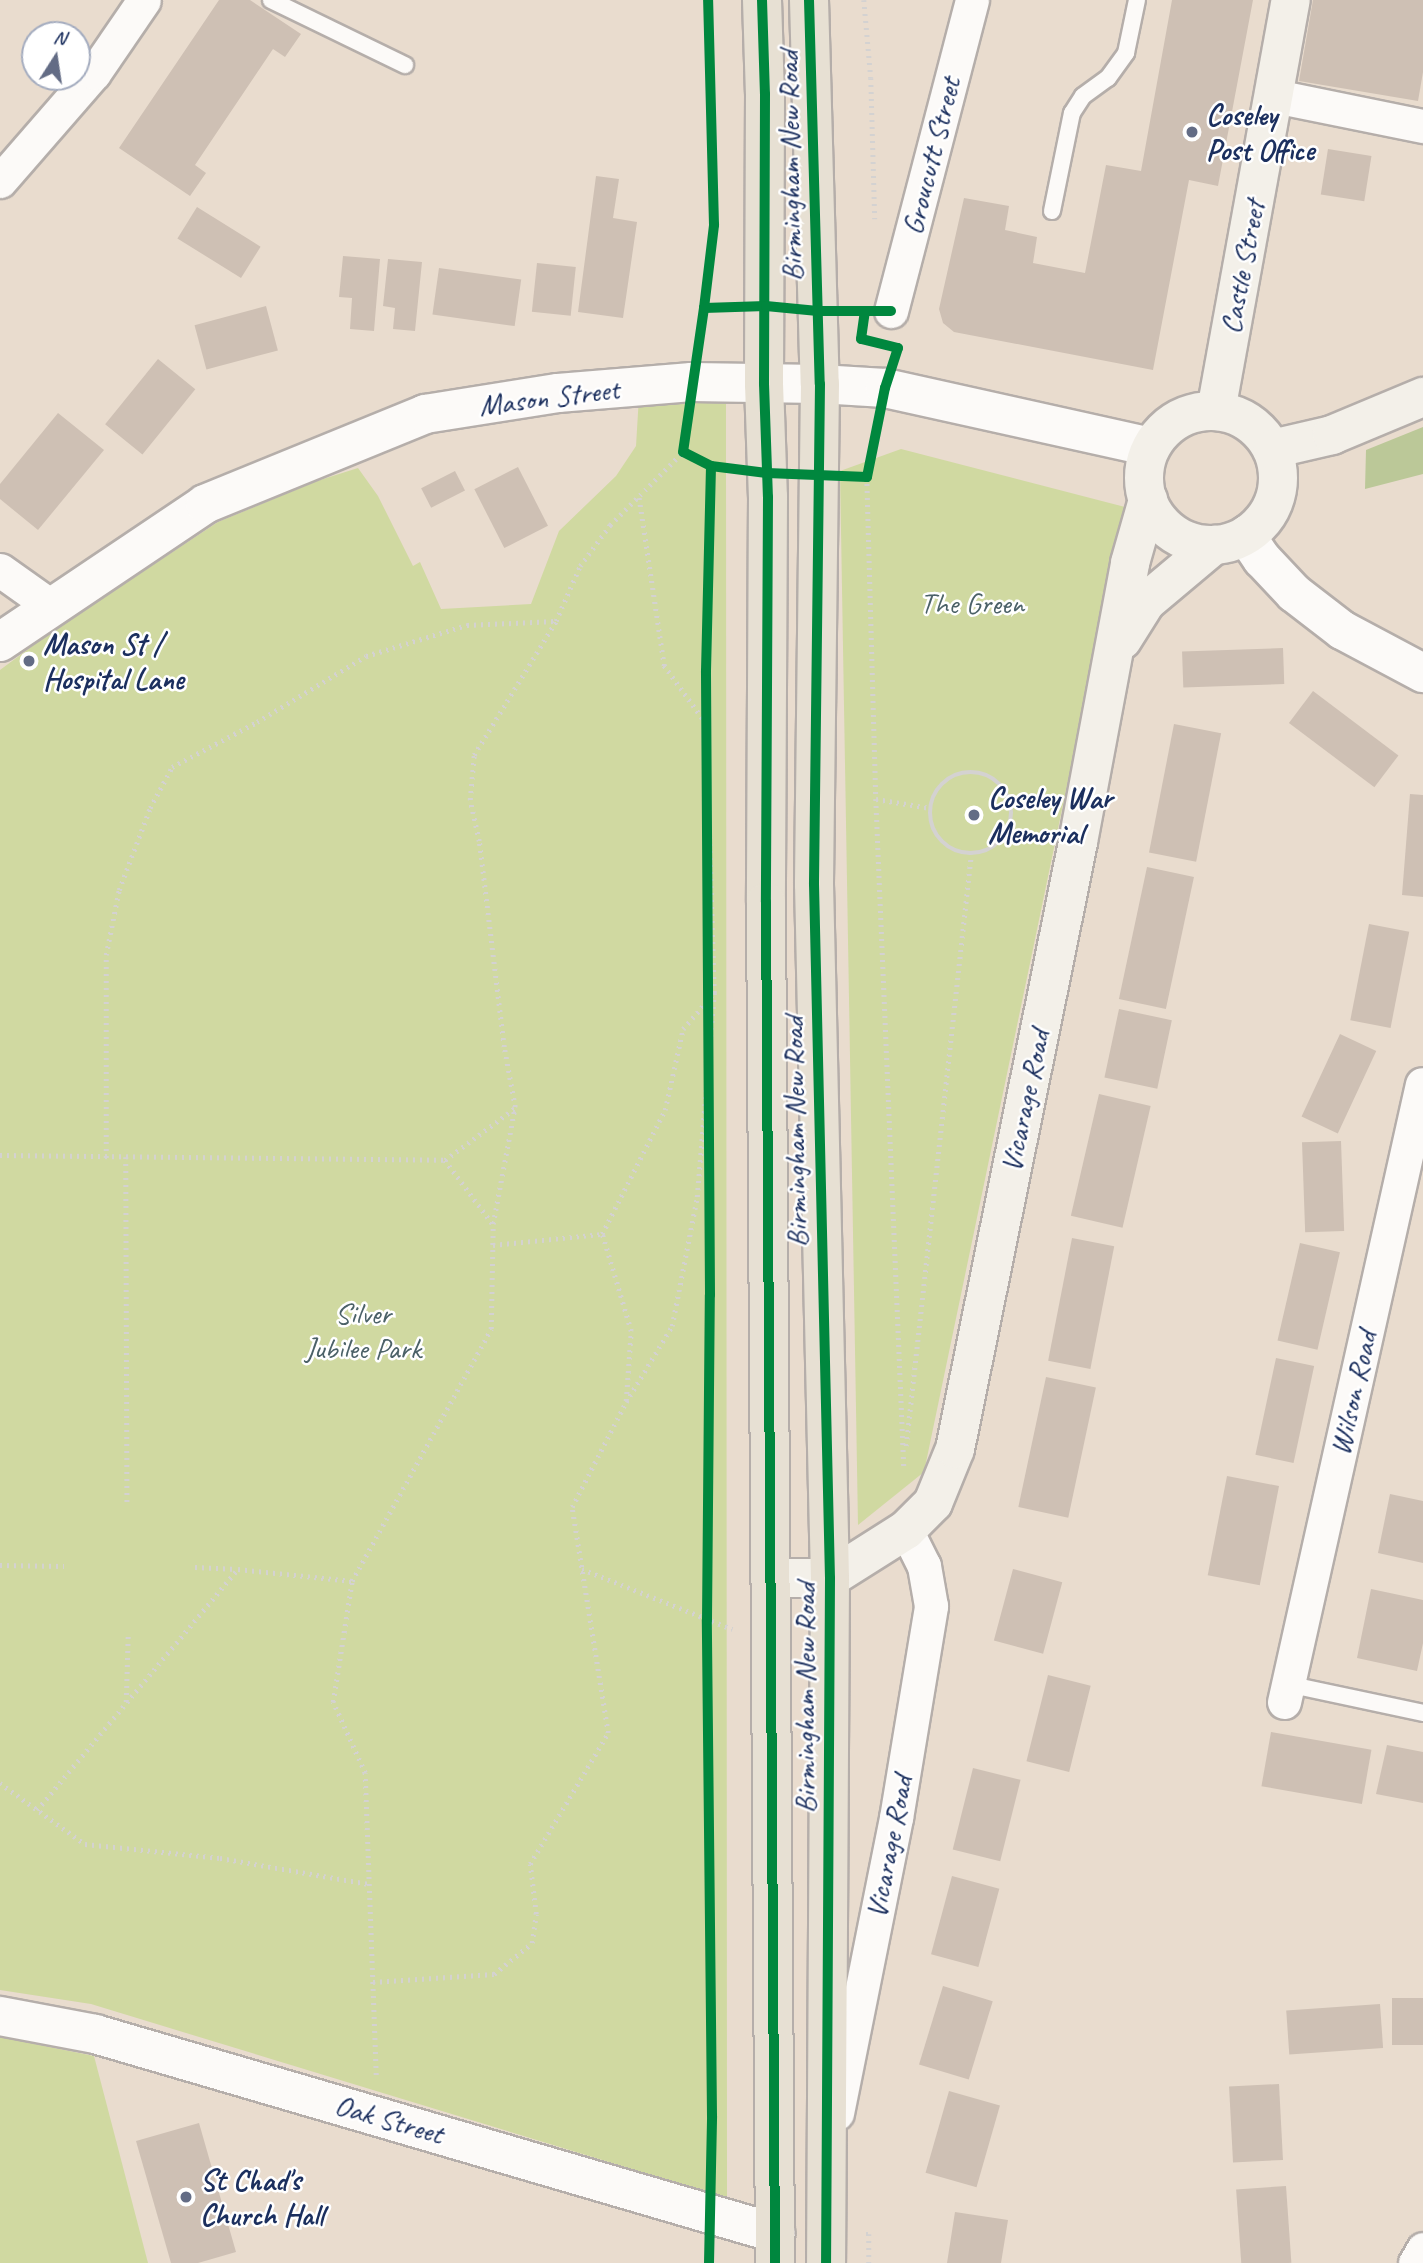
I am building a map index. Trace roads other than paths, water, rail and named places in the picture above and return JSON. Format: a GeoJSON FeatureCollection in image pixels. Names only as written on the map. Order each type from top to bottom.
{"type":"FeatureCollection","features":[{"type":"Feature","properties":{"kind":"highway","name":"Birmingham New Road"},"geometry":{"type":"LineString","coordinates":[[762,0],[765,108],[764,384],[768,497],[766,902],[775,2248]]}},
{"type":"Feature","properties":{"kind":"highway","name":"Birmingham New Road"},"geometry":{"type":"LineString","coordinates":[[809,0],[820,384],[814,884],[830,1578],[826,2263]]}},
{"type":"Feature","properties":{"kind":"main road","name":"Castle Street"},"geometry":{"type":"LineString","coordinates":[[1216,411],[1291,0]]}},
{"type":"Feature","properties":{"kind":"main road"},"geometry":{"type":"LineString","coordinates":[[1272,449],[1332,435],[1423,397]]}},
{"type":"Feature","properties":{"kind":"main road"},"geometry":{"type":"LineString","coordinates":[[1216,411],[1248,422],[1262,434],[1272,449],[1278,469],[1277,492],[1270,510],[1231,539],[1198,544],[1181,537],[1164,526],[1148,500],[1144,482],[1146,461],[1151,447],[1163,431],[1179,418],[1216,411]]}},
{"type":"Feature","properties":{"kind":"main road","name":"Vicarage Road"},"geometry":{"type":"LineString","coordinates":[[830,1578],[906,1531],[933,1503],[955,1449],[1078,842],[1130,563],[1148,500]]}},
{"type":"Feature","properties":{"kind":"main road","name":"Vicarage Road"},"geometry":{"type":"LineString","coordinates":[[1112,657],[1146,602],[1231,539]]}},
{"type":"Feature","properties":{"kind":"main road"},"geometry":{"type":"LineString","coordinates":[[771,1578],[830,1578]]}},
{"type":"Feature","properties":{"kind":"street"},"geometry":{"type":"LineString","coordinates":[[4,167],[94,73],[144,0]]}},
{"type":"Feature","properties":{"kind":"street","name":"Groucutt Street"},"geometry":{"type":"LineString","coordinates":[[891,311],[972,0]]}},
{"type":"Feature","properties":{"kind":"street"},"geometry":{"type":"LineString","coordinates":[[1275,96],[1423,126]]}},
{"type":"Feature","properties":{"kind":"street","name":"Mason Street"},"geometry":{"type":"LineString","coordinates":[[0,642],[205,504],[425,414],[558,393],[692,382],[820,384],[885,388],[1151,447]]}},
{"type":"Feature","properties":{"kind":"street"},"geometry":{"type":"LineString","coordinates":[[1231,539],[1262,559],[1294,593],[1342,630],[1423,673]]}},
{"type":"Feature","properties":{"kind":"street"},"geometry":{"type":"LineString","coordinates":[[0,570],[52,607]]}},
{"type":"Feature","properties":{"kind":"street","name":"Wilson Road"},"geometry":{"type":"LineString","coordinates":[[1286,1693],[1423,1086]]}},
{"type":"Feature","properties":{"kind":"street","name":"Vicarage Road"},"geometry":{"type":"LineString","coordinates":[[827,2166],[896,1818],[931,1606],[924,1566],[906,1531]]}},
{"type":"Feature","properties":{"kind":"street","name":"Oak Street"},"geometry":{"type":"LineString","coordinates":[[0,2016],[95,2034],[377,2116],[775,2248]]}},
{"type":"Feature","properties":{"kind":"street"},"geometry":{"type":"LineString","coordinates":[[1415,2263],[1423,2249]]}},
{"type":"Feature","properties":{"kind":"lane"},"geometry":{"type":"LineString","coordinates":[[271,0],[405,65]]}},
{"type":"Feature","properties":{"kind":"lane"},"geometry":{"type":"LineString","coordinates":[[1052,211],[1072,113],[1083,96],[1108,78],[1126,53],[1137,0]]}},
{"type":"Feature","properties":{"kind":"lane"},"geometry":{"type":"LineString","coordinates":[[1286,1693],[1423,1713]]}},
{"type":"Feature","properties":{"kind":"place","name":"Coseley Post Office"},"geometry":{"type":"Point","coordinates":[1192,132]}},
{"type":"Feature","properties":{"kind":"place","name":"Mason St / Hospital Lane"},"geometry":{"type":"Point","coordinates":[29,661]}},
{"type":"Feature","properties":{"kind":"place","name":"Coseley War Memorial"},"geometry":{"type":"Point","coordinates":[974,815]}},
{"type":"Feature","properties":{"kind":"place","name":"St Chad's Church Hall"},"geometry":{"type":"Point","coordinates":[186,2197]}},
{"type":"Feature","properties":{"kind":"park label","name":"The Green"},"geometry":{"type":"Point","coordinates":[972,603]}},
{"type":"Feature","properties":{"kind":"park label","name":"Silver Jubilee Park"},"geometry":{"type":"Point","coordinates":[363,1330]}}]}
